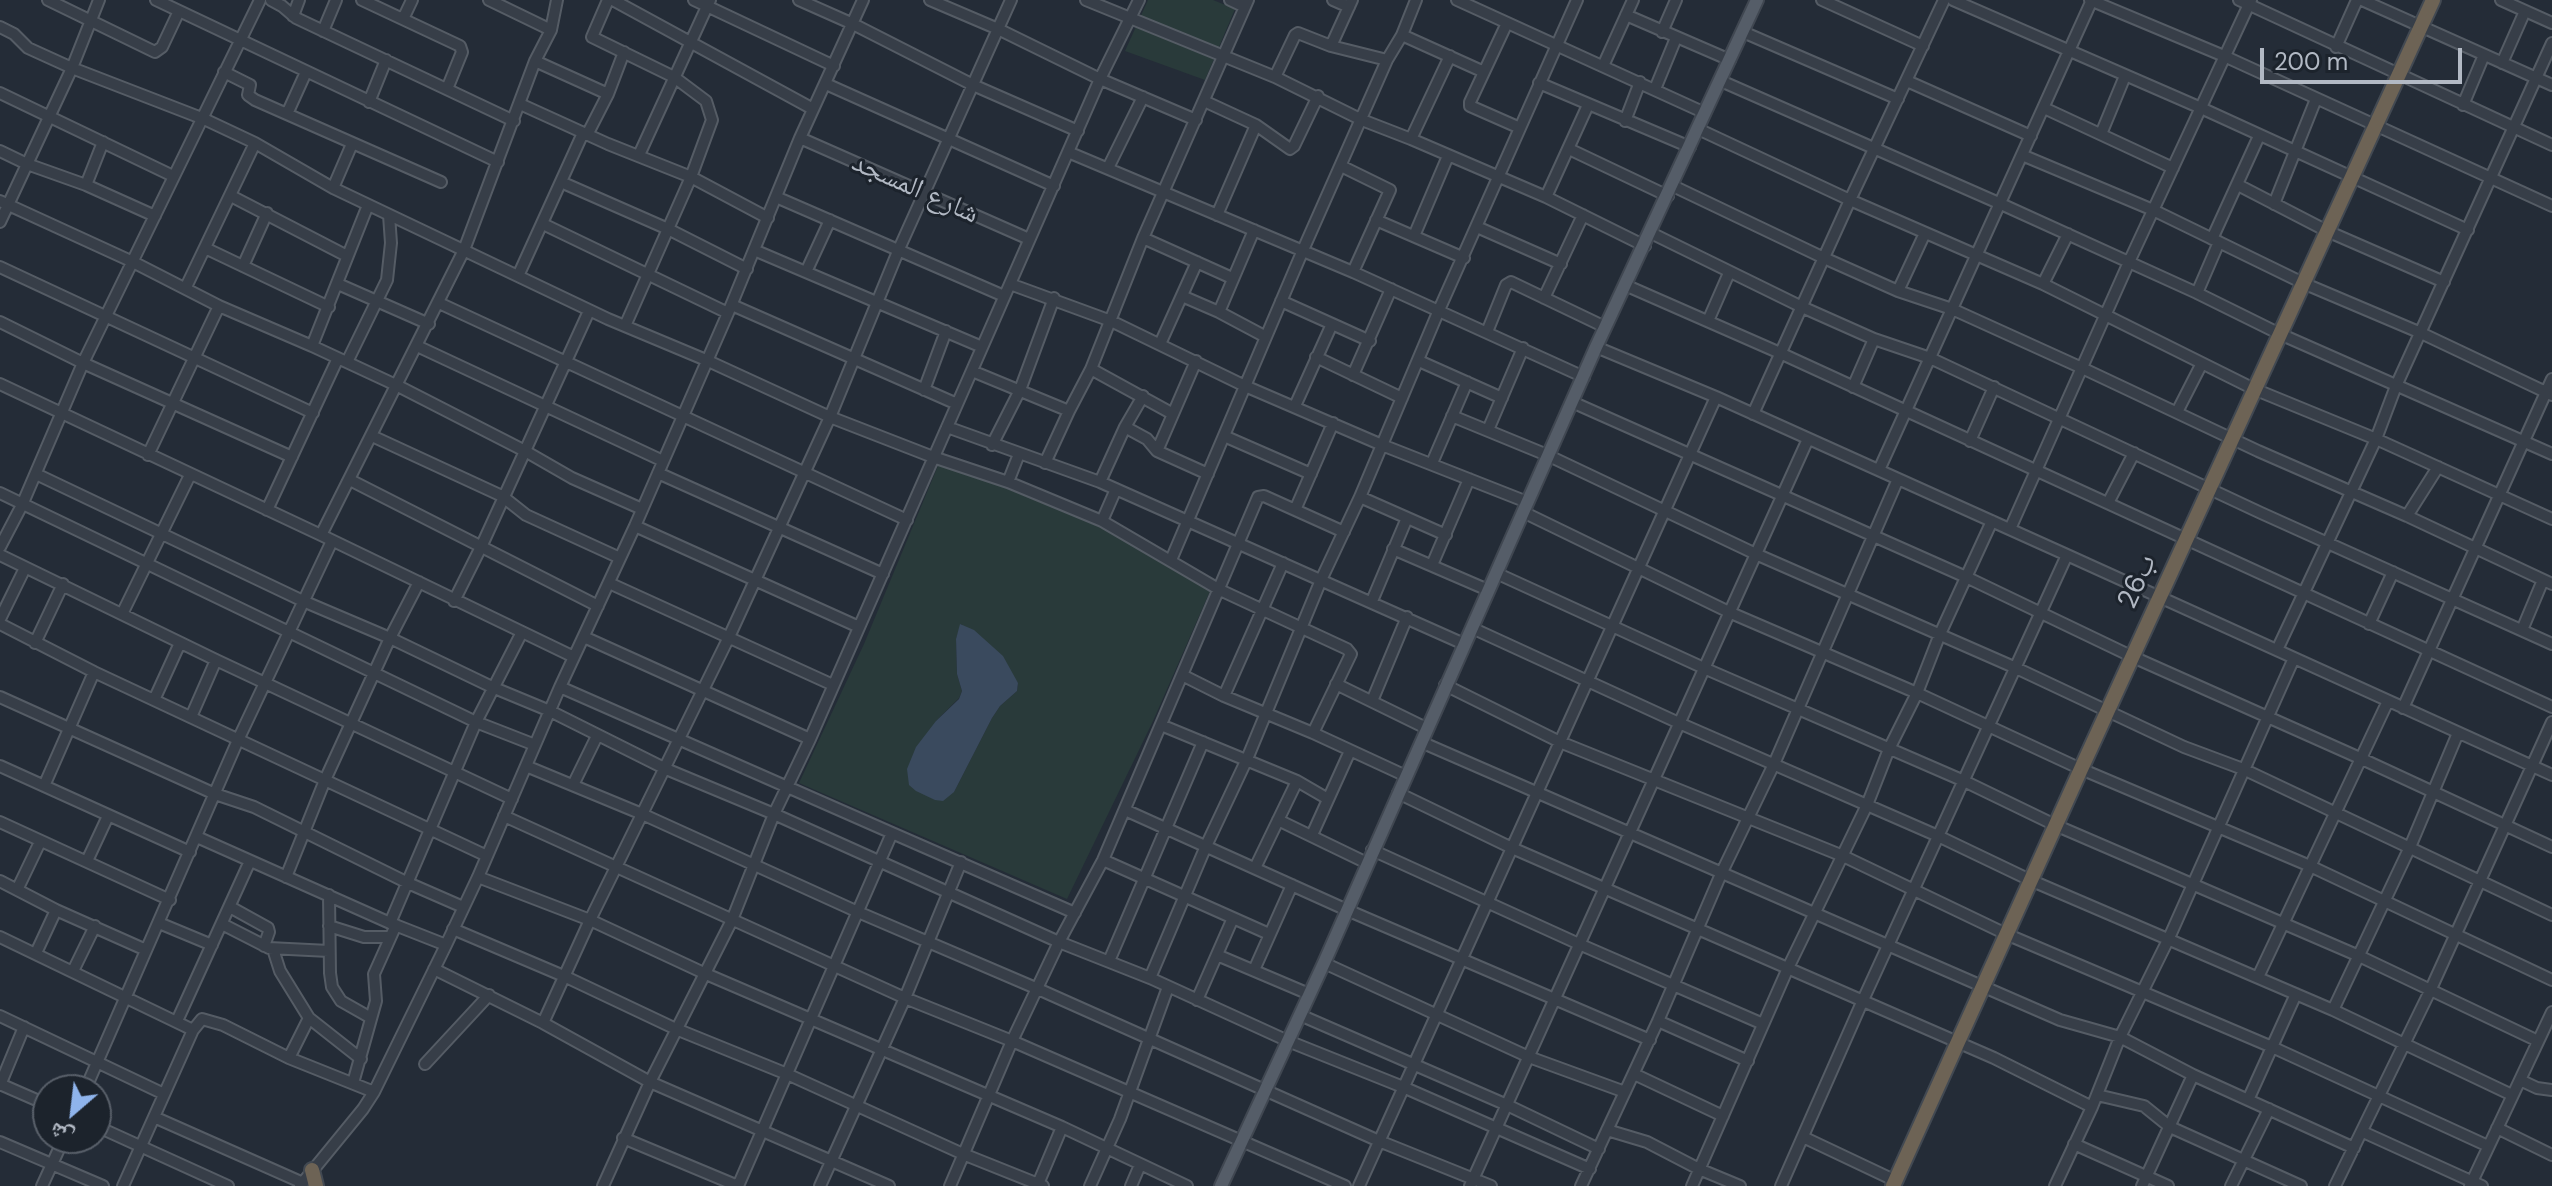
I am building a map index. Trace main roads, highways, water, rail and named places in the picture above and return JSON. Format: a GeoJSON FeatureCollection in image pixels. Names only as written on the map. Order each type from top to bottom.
{"type":"FeatureCollection","features":[{"type":"Feature","properties":{"kind":"highway","name":"26ب"},"geometry":{"type":"LineString","coordinates":[[1894,1183],[2433,0]]}},
{"type":"Feature","properties":{"kind":"main road"},"geometry":{"type":"LineString","coordinates":[[1221,1186],[1324,963],[1547,455],[1757,0]]}},
{"type":"Feature","properties":{"kind":"water"},"geometry":{"type":"Polygon","coordinates":[[[960,624],[974,630],[1003,656],[1018,683],[1017,691],[992,718],[954,792],[943,801],[935,800],[909,785],[907,769],[916,747],[936,721],[959,699],[962,691],[957,674],[956,639],[960,624]]]}}]}
